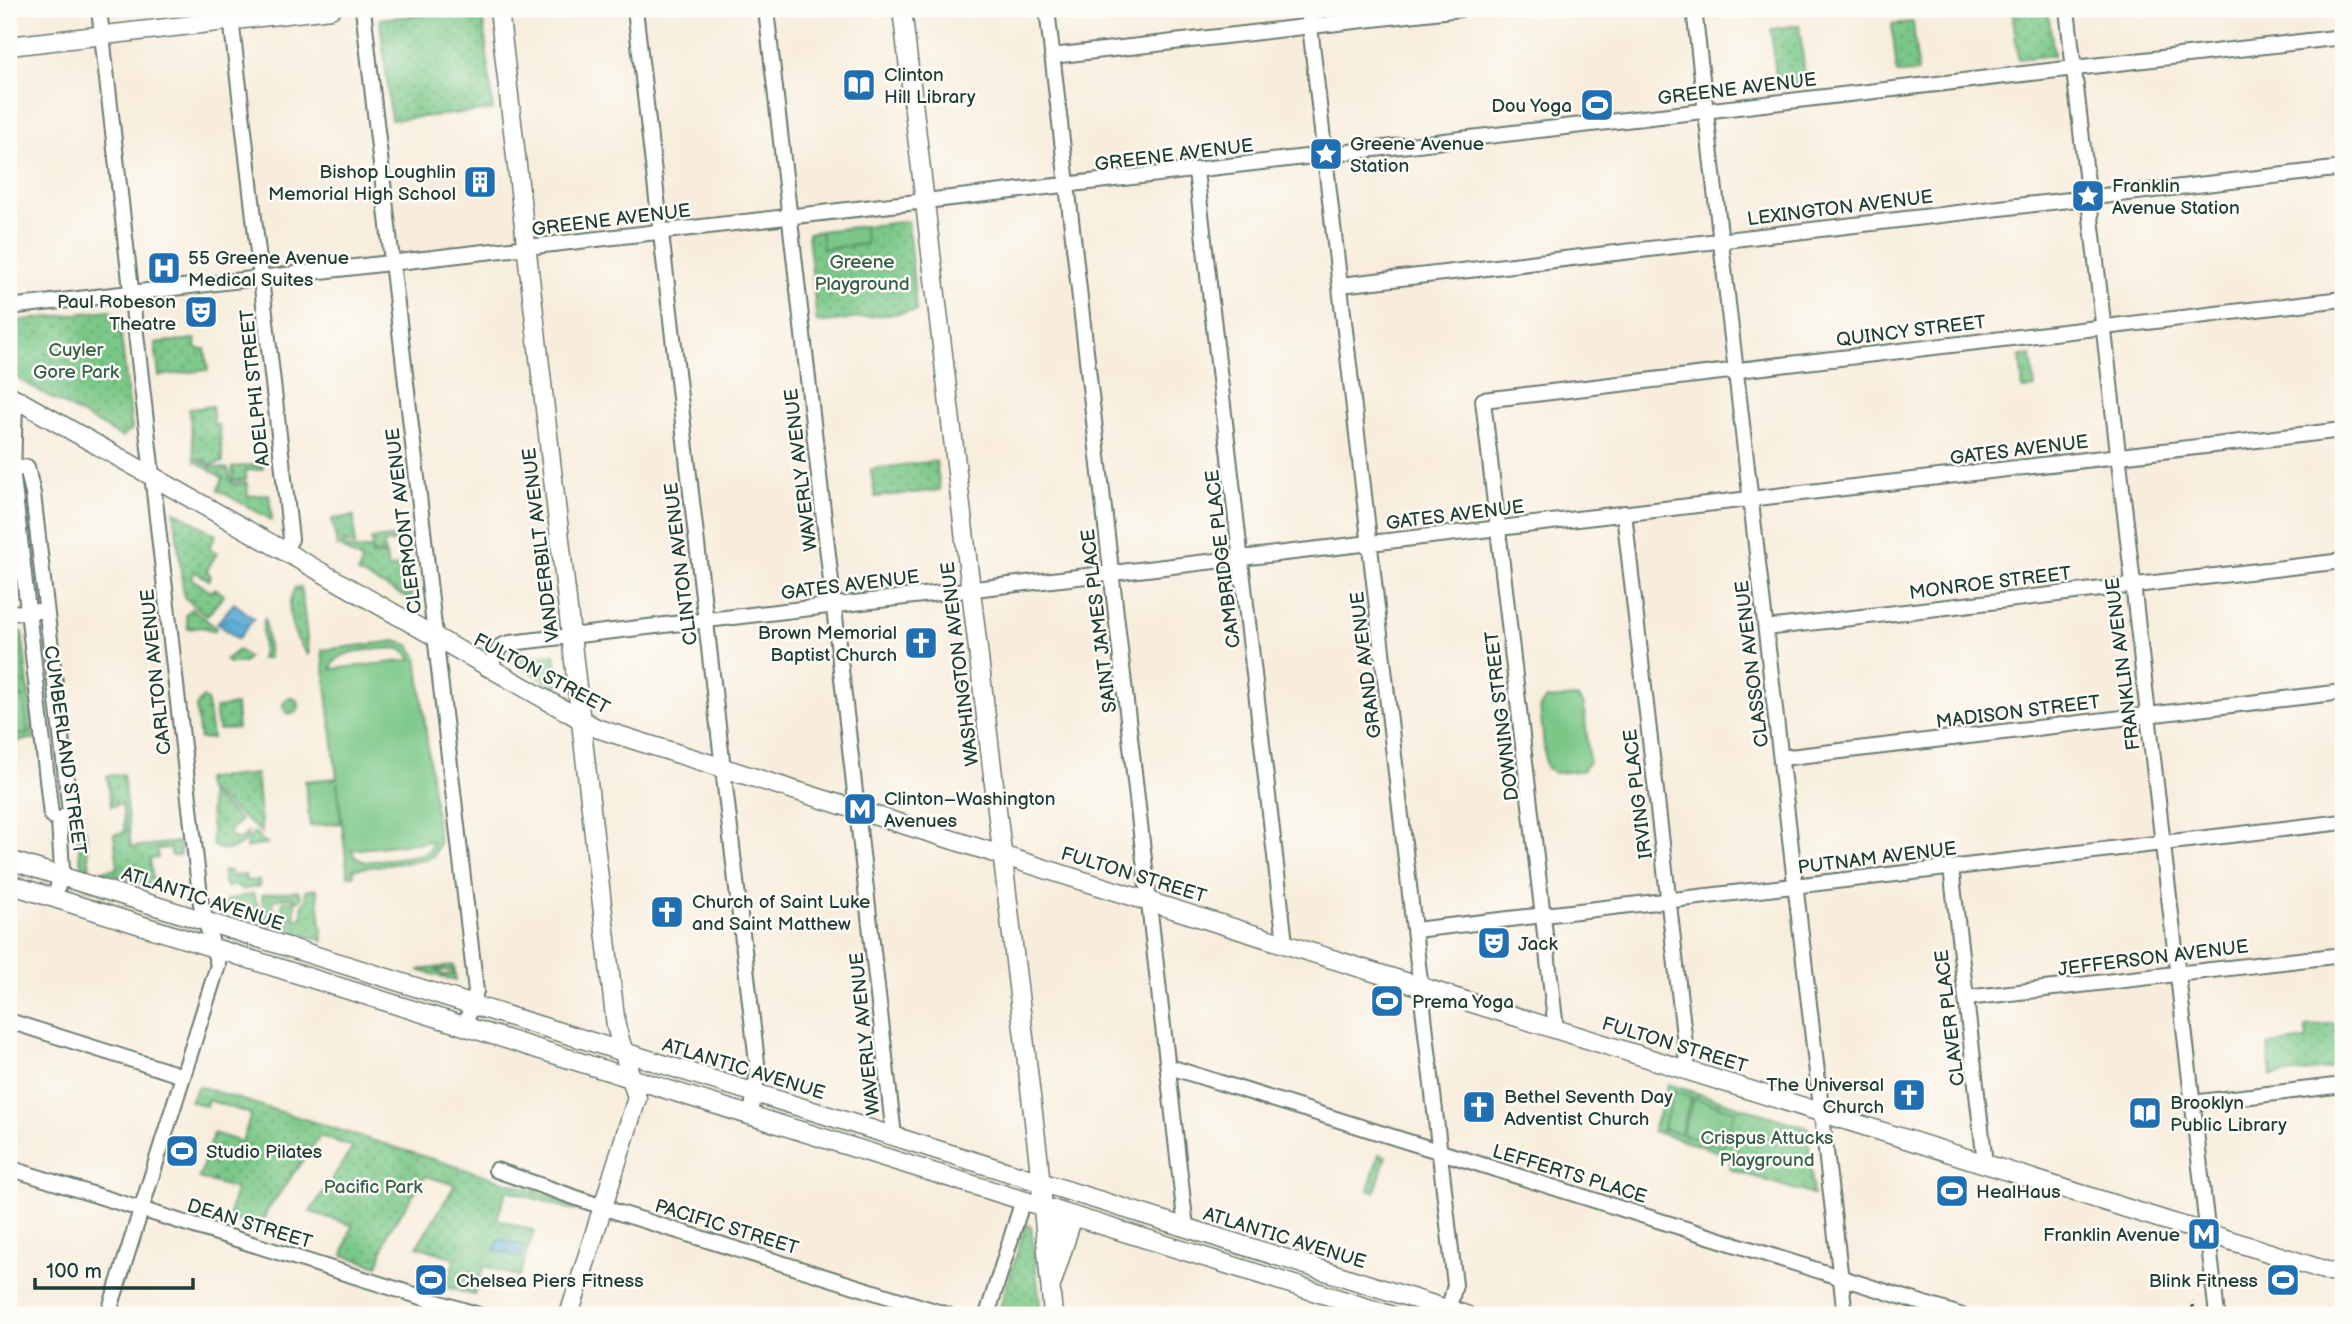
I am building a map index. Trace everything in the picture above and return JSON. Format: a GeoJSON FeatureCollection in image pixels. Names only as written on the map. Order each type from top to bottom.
{"type":"FeatureCollection","features":[{"type":"Feature","properties":{"kind":"main road"},"geometry":{"type":"LineString","coordinates":[[9,46],[230,15],[331,9]]}},
{"type":"Feature","properties":{"kind":"main road","name":"VANDERBILT AVENUE"},"geometry":{"type":"LineString","coordinates":[[499,9],[616,1026],[636,1098],[569,1315]]}},
{"type":"Feature","properties":{"kind":"main road","name":"WASHINGTON AVENUE"},"geometry":{"type":"LineString","coordinates":[[902,9],[1040,1181],[1053,1315]]}},
{"type":"Feature","properties":{"kind":"main road","name":"FULTON STREET"},"geometry":{"type":"LineString","coordinates":[[12,397],[583,722],[2343,1276]]}},
{"type":"Feature","properties":{"kind":"main road","name":"ATLANTIC AVENUE"},"geometry":{"type":"LineString","coordinates":[[9,860],[1040,1181],[1454,1314]]}},
{"type":"Feature","properties":{"kind":"main road"},"geometry":{"type":"LineString","coordinates":[[9,884],[1042,1206],[1067,1219],[1390,1315]]}},
{"type":"Feature","properties":{"kind":"main road"},"geometry":{"type":"LineString","coordinates":[[1050,1288],[1067,1219]]}},
{"type":"Feature","properties":{"kind":"street","name":"CARLTON AVENUE"},"geometry":{"type":"LineString","coordinates":[[99,9],[201,904],[214,947],[217,968],[108,1315]]}},
{"type":"Feature","properties":{"kind":"street","name":"CLERMONT AVENUE"},"geometry":{"type":"LineString","coordinates":[[363,9],[476,991],[465,1026]]}},
{"type":"Feature","properties":{"kind":"street","name":"CLINTON AVENUE"},"geometry":{"type":"LineString","coordinates":[[635,9],[758,1071],[751,1115]]}},
{"type":"Feature","properties":{"kind":"street","name":"WAVERLY AVENUE"},"geometry":{"type":"LineString","coordinates":[[766,9],[894,1136]]}},
{"type":"Feature","properties":{"kind":"street","name":"SAINT JAMES PLACE"},"geometry":{"type":"LineString","coordinates":[[1047,9],[1170,1067],[1186,1228]]}},
{"type":"Feature","properties":{"kind":"street","name":"GRAND AVENUE"},"geometry":{"type":"LineString","coordinates":[[1308,9],[1441,1153],[1455,1285],[1454,1314]]}},
{"type":"Feature","properties":{"kind":"street"},"geometry":{"type":"LineString","coordinates":[[1052,56],[1460,9]]}},
{"type":"Feature","properties":{"kind":"street","name":"CLASSON AVENUE"},"geometry":{"type":"LineString","coordinates":[[1694,9],[1845,1315]]}},
{"type":"Feature","properties":{"kind":"street","name":"FRANKLIN AVENUE"},"geometry":{"type":"LineString","coordinates":[[2067,9],[2217,1315]]}},
{"type":"Feature","properties":{"kind":"street","name":"ADELPHI STREET"},"geometry":{"type":"LineString","coordinates":[[230,15],[291,538],[284,552]]}},
{"type":"Feature","properties":{"kind":"street","name":"GREENE AVENUE"},"geometry":{"type":"LineString","coordinates":[[9,307],[2343,37]]}},
{"type":"Feature","properties":{"kind":"street","name":"LEXINGTON AVENUE"},"geometry":{"type":"LineString","coordinates":[[1341,285],[2343,168]]}},
{"type":"Feature","properties":{"kind":"street","name":"CAMBRIDGE PLACE"},"geometry":{"type":"LineString","coordinates":[[1196,171],[1285,943]]}},
{"type":"Feature","properties":{"kind":"street","name":"QUINCY STREET"},"geometry":{"type":"LineString","coordinates":[[1483,400],[2343,299]]}},
{"type":"Feature","properties":{"kind":"street","name":"CUMBERLAND STREET"},"geometry":{"type":"LineString","coordinates":[[12,397],[13,469],[51,815],[59,821],[61,876],[55,898]]}},
{"type":"Feature","properties":{"kind":"street","name":"DOWNING STREET"},"geometry":{"type":"LineString","coordinates":[[1483,400],[1556,1029]]}},
{"type":"Feature","properties":{"kind":"street","name":"GATES AVENUE"},"geometry":{"type":"LineString","coordinates":[[488,669],[504,644],[572,635],[2343,430]]}},
{"type":"Feature","properties":{"kind":"street"},"geometry":{"type":"LineString","coordinates":[[13,469],[27,467],[30,475],[70,812],[59,821]]}},
{"type":"Feature","properties":{"kind":"street","name":"IRVING PLACE"},"geometry":{"type":"LineString","coordinates":[[1624,513],[1688,1070]]}},
{"type":"Feature","properties":{"kind":"street","name":"MONROE STREET"},"geometry":{"type":"LineString","coordinates":[[1766,628],[2343,561]]}},
{"type":"Feature","properties":{"kind":"street"},"geometry":{"type":"LineString","coordinates":[[9,613],[46,612]]}},
{"type":"Feature","properties":{"kind":"street","name":"MADISON STREET"},"geometry":{"type":"LineString","coordinates":[[1781,758],[2343,692]]}},
{"type":"Feature","properties":{"kind":"street","name":"PUTNAM AVENUE"},"geometry":{"type":"LineString","coordinates":[[1415,930],[2343,822]]}},
{"type":"Feature","properties":{"kind":"street","name":"CLAVER PLACE"},"geometry":{"type":"LineString","coordinates":[[1951,868],[1985,1163]]}},
{"type":"Feature","properties":{"kind":"street","name":"JEFFERSON AVENUE"},"geometry":{"type":"LineString","coordinates":[[1966,998],[2343,954]]}},
{"type":"Feature","properties":{"kind":"street"},"geometry":{"type":"LineString","coordinates":[[9,1021],[183,1076]]}},
{"type":"Feature","properties":{"kind":"street","name":"LEFFERTS PLACE"},"geometry":{"type":"LineString","coordinates":[[1170,1067],[1960,1315]]}},
{"type":"Feature","properties":{"kind":"street"},"geometry":{"type":"LineString","coordinates":[[2192,1102],[2343,1086]]}},
{"type":"Feature","properties":{"kind":"street","name":"DEAN STREET"},"geometry":{"type":"LineString","coordinates":[[9,1168],[479,1315]]}},
{"type":"Feature","properties":{"kind":"street","name":"PACIFIC STREET"},"geometry":{"type":"LineString","coordinates":[[496,1170],[603,1207],[948,1315]]}},
{"type":"Feature","properties":{"kind":"street"},"geometry":{"type":"LineString","coordinates":[[987,1315],[1023,1200]]}},
{"type":"Feature","properties":{"kind":"green space"},"geometry":{"type":"Polygon","coordinates":[[[482,9],[493,110],[391,120],[380,19],[482,9]]]}},
{"type":"Feature","properties":{"kind":"green space"},"geometry":{"type":"Polygon","coordinates":[[[2012,9],[2048,9],[2054,55],[2018,59],[2012,9]]]}},
{"type":"Feature","properties":{"kind":"green space"},"geometry":{"type":"Polygon","coordinates":[[[1913,22],[1918,72],[1897,73],[1892,24],[1913,22]]]}},
{"type":"Feature","properties":{"kind":"green space"},"geometry":{"type":"Polygon","coordinates":[[[1799,25],[1806,83],[1777,87],[1771,29],[1799,25]]]}},
{"type":"Feature","properties":{"kind":"green space","name":"Greene Playground"},"geometry":{"type":"Polygon","coordinates":[[[908,221],[916,311],[817,323],[808,233],[908,221]]]}},
{"type":"Feature","properties":{"kind":"green space"},"geometry":{"type":"Polygon","coordinates":[[[864,226],[866,244],[823,249],[821,231],[864,226]]]}},
{"type":"Feature","properties":{"kind":"green space","name":"Cuyler Gore Park"},"geometry":{"type":"Polygon","coordinates":[[[109,310],[119,319],[132,429],[122,437],[9,374],[9,322],[109,310]]]}},
{"type":"Feature","properties":{"kind":"green space"},"geometry":{"type":"Polygon","coordinates":[[[195,339],[197,349],[205,349],[208,370],[159,376],[155,343],[195,339]]]}},
{"type":"Feature","properties":{"kind":"green space"},"geometry":{"type":"Polygon","coordinates":[[[2031,355],[2035,388],[2023,390],[2020,356],[2031,355]]]}},
{"type":"Feature","properties":{"kind":"green space"},"geometry":{"type":"Polygon","coordinates":[[[212,406],[214,425],[219,425],[223,462],[212,465],[200,458],[195,462],[189,409],[212,406]]]}},
{"type":"Feature","properties":{"kind":"green space"},"geometry":{"type":"Polygon","coordinates":[[[200,460],[212,467],[228,469],[232,484],[247,483],[248,496],[269,494],[272,520],[218,490],[223,478],[198,463],[200,460]]]}},
{"type":"Feature","properties":{"kind":"green space"},"geometry":{"type":"Polygon","coordinates":[[[936,461],[940,490],[875,497],[871,469],[936,461]]]}},
{"type":"Feature","properties":{"kind":"green space"},"geometry":{"type":"Polygon","coordinates":[[[263,464],[263,469],[245,471],[246,480],[233,481],[232,467],[263,464]]]}},
{"type":"Feature","properties":{"kind":"green space"},"geometry":{"type":"Polygon","coordinates":[[[174,510],[216,535],[209,548],[217,553],[207,570],[211,577],[209,580],[195,572],[191,578],[211,592],[215,588],[224,595],[207,616],[184,597],[174,510]]]}},
{"type":"Feature","properties":{"kind":"green space"},"geometry":{"type":"Polygon","coordinates":[[[354,516],[355,546],[340,541],[337,546],[332,519],[354,516]]]}},
{"type":"Feature","properties":{"kind":"green space"},"geometry":{"type":"Polygon","coordinates":[[[404,536],[405,541],[384,543],[385,553],[373,554],[371,539],[404,536]]]}},
{"type":"Feature","properties":{"kind":"green space"},"geometry":{"type":"Polygon","coordinates":[[[342,544],[350,549],[371,549],[372,556],[386,555],[388,568],[408,566],[412,600],[358,573],[362,561],[340,547],[342,544]]]}},
{"type":"Feature","properties":{"kind":"green space"},"geometry":{"type":"Polygon","coordinates":[[[301,587],[308,655],[294,632],[290,614],[291,596],[295,588],[301,587]]]}},
{"type":"Feature","properties":{"kind":"green space"},"geometry":{"type":"Polygon","coordinates":[[[192,608],[216,628],[214,631],[203,627],[188,629],[186,615],[192,608]]]}},
{"type":"Feature","properties":{"kind":"green space"},"geometry":{"type":"Polygon","coordinates":[[[265,618],[269,658],[261,659],[263,650],[265,618]]]}},
{"type":"Feature","properties":{"kind":"green space"},"geometry":{"type":"Polygon","coordinates":[[[9,630],[22,632],[34,739],[9,742],[9,630]]]}},
{"type":"Feature","properties":{"kind":"green space"},"geometry":{"type":"Polygon","coordinates":[[[396,641],[409,645],[417,656],[439,843],[434,855],[426,860],[353,869],[354,875],[348,876],[337,782],[341,823],[310,826],[305,781],[337,778],[322,650],[396,641]],[[398,648],[349,653],[335,662],[331,669],[412,660],[406,652],[398,648]],[[432,841],[351,850],[356,858],[365,862],[421,855],[429,850],[432,841]]]}},
{"type":"Feature","properties":{"kind":"green space"},"geometry":{"type":"Polygon","coordinates":[[[238,650],[248,657],[244,663],[229,663],[225,660],[238,650]]]}},
{"type":"Feature","properties":{"kind":"green space"},"geometry":{"type":"Polygon","coordinates":[[[555,654],[559,689],[514,663],[516,658],[555,654]]]}},
{"type":"Feature","properties":{"kind":"green space"},"geometry":{"type":"Polygon","coordinates":[[[23,696],[28,734],[14,735],[10,698],[23,696]]]}},
{"type":"Feature","properties":{"kind":"green space"},"geometry":{"type":"Polygon","coordinates":[[[203,697],[207,700],[212,738],[200,739],[196,707],[203,697]]]}},
{"type":"Feature","properties":{"kind":"green space"},"geometry":{"type":"Polygon","coordinates":[[[1577,697],[1584,705],[1589,762],[1582,771],[1554,773],[1546,767],[1540,706],[1547,699],[1577,697]]]}},
{"type":"Feature","properties":{"kind":"green space"},"geometry":{"type":"Polygon","coordinates":[[[288,698],[294,698],[299,706],[297,712],[288,714],[283,709],[283,703],[288,698]]]}},
{"type":"Feature","properties":{"kind":"green space"},"geometry":{"type":"Polygon","coordinates":[[[236,705],[238,728],[218,730],[215,708],[236,705]]]}},
{"type":"Feature","properties":{"kind":"green space"},"geometry":{"type":"Polygon","coordinates":[[[123,774],[131,847],[179,842],[180,855],[172,856],[170,848],[157,849],[158,858],[150,859],[154,887],[99,871],[118,868],[114,834],[125,832],[122,804],[111,806],[107,776],[123,774]]]}},
{"type":"Feature","properties":{"kind":"green space"},"geometry":{"type":"Polygon","coordinates":[[[256,774],[262,833],[206,788],[205,779],[256,774]]]}},
{"type":"Feature","properties":{"kind":"green space"},"geometry":{"type":"Polygon","coordinates":[[[209,793],[241,821],[230,830],[232,838],[241,839],[248,832],[247,838],[240,845],[227,850],[213,846],[209,793]]]}},
{"type":"Feature","properties":{"kind":"green space"},"geometry":{"type":"Polygon","coordinates":[[[85,829],[90,868],[81,865],[77,830],[85,829]]]}},
{"type":"Feature","properties":{"kind":"green space"},"geometry":{"type":"Polygon","coordinates":[[[254,832],[267,844],[246,848],[246,844],[254,832]]]}},
{"type":"Feature","properties":{"kind":"green space"},"geometry":{"type":"Polygon","coordinates":[[[223,871],[230,871],[231,876],[245,875],[246,881],[259,880],[260,886],[242,890],[234,885],[227,887],[223,881],[223,871]]]}},
{"type":"Feature","properties":{"kind":"green space"},"geometry":{"type":"Polygon","coordinates":[[[317,889],[323,941],[264,922],[263,915],[258,915],[258,920],[223,909],[227,900],[253,894],[263,911],[279,920],[292,923],[303,916],[302,905],[307,899],[305,891],[317,889]]]}},
{"type":"Feature","properties":{"kind":"green space"},"geometry":{"type":"Polygon","coordinates":[[[298,891],[302,897],[299,901],[290,897],[274,900],[277,914],[267,910],[264,905],[262,895],[298,891]]]}},
{"type":"Feature","properties":{"kind":"green space"},"geometry":{"type":"Polygon","coordinates":[[[295,901],[295,919],[283,918],[282,902],[295,901]]]}},
{"type":"Feature","properties":{"kind":"green space"},"geometry":{"type":"Polygon","coordinates":[[[454,965],[455,971],[437,970],[444,975],[455,973],[456,981],[418,970],[454,965]]]}},
{"type":"Feature","properties":{"kind":"green space"},"geometry":{"type":"Polygon","coordinates":[[[2343,1022],[2343,1067],[2271,1076],[2268,1045],[2307,1040],[2305,1027],[2343,1022]]]}},
{"type":"Feature","properties":{"kind":"green space","name":"Crispus Attucks Playground"},"geometry":{"type":"Polygon","coordinates":[[[1668,1084],[1808,1128],[1813,1195],[1729,1169],[1732,1156],[1653,1131],[1668,1084]]]}},
{"type":"Feature","properties":{"kind":"green space","name":"Pacific Park"},"geometry":{"type":"Polygon","coordinates":[[[198,1086],[577,1204],[576,1211],[507,1190],[497,1219],[534,1231],[519,1277],[484,1266],[474,1295],[446,1287],[455,1258],[417,1246],[455,1185],[426,1176],[389,1231],[378,1266],[343,1255],[352,1225],[310,1212],[353,1147],[320,1136],[267,1211],[261,1229],[233,1220],[229,1215],[236,1189],[199,1178],[213,1133],[242,1142],[251,1114],[208,1100],[206,1106],[190,1101],[198,1086]]]}},
{"type":"Feature","properties":{"kind":"green space"},"geometry":{"type":"Polygon","coordinates":[[[1674,1092],[1691,1097],[1680,1134],[1663,1129],[1674,1092]]]}},
{"type":"Feature","properties":{"kind":"green space"},"geometry":{"type":"Polygon","coordinates":[[[1694,1098],[1735,1111],[1723,1147],[1682,1134],[1694,1098]]]}},
{"type":"Feature","properties":{"kind":"green space"},"geometry":{"type":"Polygon","coordinates":[[[1379,1154],[1386,1156],[1375,1192],[1368,1190],[1379,1154]]]}},
{"type":"Feature","properties":{"kind":"green space"},"geometry":{"type":"Polygon","coordinates":[[[1021,1224],[1031,1226],[1041,1313],[1001,1315],[1000,1307],[1024,1230],[1021,1224]]]}},
{"type":"Feature","properties":{"kind":"water"},"geometry":{"type":"Polygon","coordinates":[[[234,603],[254,619],[238,639],[217,623],[234,603]]]}},
{"type":"Feature","properties":{"kind":"water"},"geometry":{"type":"Polygon","coordinates":[[[499,1239],[524,1246],[521,1258],[495,1250],[499,1239]]]}},
{"type":"Feature","properties":{"kind":"railway"},"geometry":{"type":"LineString","coordinates":[[2192,1315],[2193,1300]]}},
{"type":"Feature","properties":{"kind":"place","name":"Clinton Hill Library"},"geometry":{"type":"Point","coordinates":[859,85]}},
{"type":"Feature","properties":{"kind":"place","name":"Dou Yoga"},"geometry":{"type":"Point","coordinates":[1597,105]}},
{"type":"Feature","properties":{"kind":"place","name":"Greene Avenue Station"},"geometry":{"type":"Point","coordinates":[1326,154]}},
{"type":"Feature","properties":{"kind":"place","name":"Bishop Loughlin Memorial High School"},"geometry":{"type":"Point","coordinates":[480,182]}},
{"type":"Feature","properties":{"kind":"place","name":"Franklin Avenue Station"},"geometry":{"type":"Point","coordinates":[2088,196]}},
{"type":"Feature","properties":{"kind":"place","name":"55 Greene Avenue Medical Suites"},"geometry":{"type":"Point","coordinates":[164,268]}},
{"type":"Feature","properties":{"kind":"place","name":"Paul Robeson Theatre"},"geometry":{"type":"Point","coordinates":[201,312]}},
{"type":"Feature","properties":{"kind":"place","name":"Brown Memorial Baptist Church"},"geometry":{"type":"Point","coordinates":[921,643]}},
{"type":"Feature","properties":{"kind":"place","name":"Clinton–Washington Avenues"},"geometry":{"type":"Point","coordinates":[860,809]}},
{"type":"Feature","properties":{"kind":"place","name":"Church of Saint Luke and Saint Matthew"},"geometry":{"type":"Point","coordinates":[667,912]}},
{"type":"Feature","properties":{"kind":"place","name":"Jack"},"geometry":{"type":"Point","coordinates":[1494,943]}},
{"type":"Feature","properties":{"kind":"place","name":"Prema Yoga"},"geometry":{"type":"Point","coordinates":[1387,1001]}},
{"type":"Feature","properties":{"kind":"place","name":"The Universal Church"},"geometry":{"type":"Point","coordinates":[1909,1095]}},
{"type":"Feature","properties":{"kind":"place","name":"Bethel Seventh Day Adventist Church"},"geometry":{"type":"Point","coordinates":[1479,1107]}},
{"type":"Feature","properties":{"kind":"place","name":"Brooklyn Public Library"},"geometry":{"type":"Point","coordinates":[2145,1113]}},
{"type":"Feature","properties":{"kind":"place","name":"Studio Pilates"},"geometry":{"type":"Point","coordinates":[182,1151]}},
{"type":"Feature","properties":{"kind":"place","name":"HealHaus"},"geometry":{"type":"Point","coordinates":[1952,1191]}},
{"type":"Feature","properties":{"kind":"place","name":"Franklin Avenue"},"geometry":{"type":"Point","coordinates":[2204,1234]}},
{"type":"Feature","properties":{"kind":"place","name":"Chelsea Piers Fitness"},"geometry":{"type":"Point","coordinates":[431,1280]}},
{"type":"Feature","properties":{"kind":"place","name":"Blink Fitness"},"geometry":{"type":"Point","coordinates":[2283,1280]}}]}
